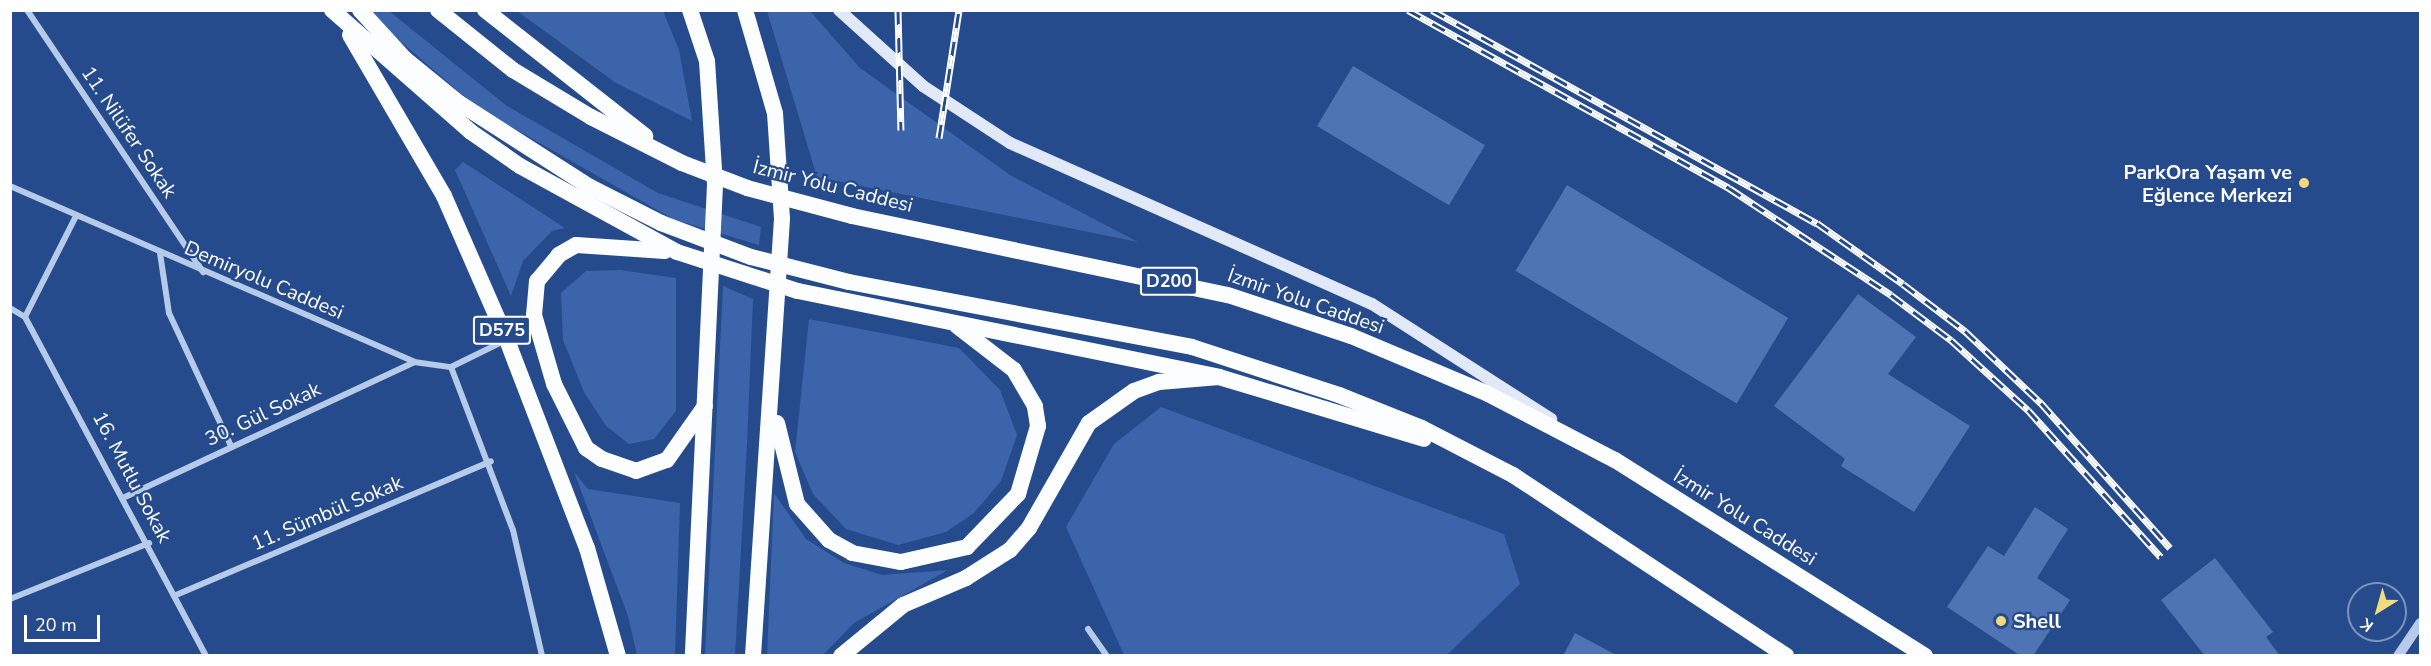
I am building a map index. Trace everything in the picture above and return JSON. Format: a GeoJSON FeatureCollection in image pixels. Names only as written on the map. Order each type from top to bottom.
{"type":"FeatureCollection","features":[{"type":"Feature","properties":{"kind":"highway","name":"D575"},"geometry":{"type":"LineString","coordinates":[[332,10],[343,24],[444,196],[507,340],[587,548],[618,656]]}},
{"type":"Feature","properties":{"kind":"highway"},"geometry":{"type":"LineString","coordinates":[[360,10],[405,59],[468,110],[590,187],[661,223],[751,257],[849,282],[1192,347],[1339,395],[1473,454],[1786,656]]}},
{"type":"Feature","properties":{"kind":"highway","name":"İzmir Yolu Caddesi"},"geometry":{"type":"LineString","coordinates":[[438,10],[513,70],[682,163],[799,203],[1228,295],[1351,336],[1488,394],[1615,460],[1924,656]]}},
{"type":"Feature","properties":{"kind":"highway"},"geometry":{"type":"LineString","coordinates":[[485,10],[682,163]]}},
{"type":"Feature","properties":{"kind":"highway"},"geometry":{"type":"LineString","coordinates":[[690,10],[707,61],[715,185],[710,368],[693,656]]}},
{"type":"Feature","properties":{"kind":"highway"},"geometry":{"type":"LineString","coordinates":[[745,10],[775,113],[782,219],[775,374],[753,656]]}},
{"type":"Feature","properties":{"kind":"highway","name":"D575"},"geometry":{"type":"LineString","coordinates":[[343,24],[426,93],[520,166],[677,252]]}},
{"type":"Feature","properties":{"kind":"highway"},"geometry":{"type":"LineString","coordinates":[[707,403],[668,460],[636,471],[602,459],[586,448],[554,384],[534,315],[537,281],[559,255],[576,245],[677,252],[743,278],[956,325],[1219,377],[1473,454]]}},
{"type":"Feature","properties":{"kind":"highway"},"geometry":{"type":"LineString","coordinates":[[773,403],[798,504],[829,540],[877,560],[946,556],[989,530],[1018,494],[1038,426],[1035,406],[1014,370],[956,325]]}},
{"type":"Feature","properties":{"kind":"highway"},"geometry":{"type":"LineString","coordinates":[[841,656],[903,605],[966,578],[1010,550],[1035,518],[1076,442],[1111,406],[1159,382],[1219,377]]}},
{"type":"Feature","properties":{"kind":"main road"},"geometry":{"type":"LineString","coordinates":[[841,13],[923,86],[1010,143],[1372,304],[1615,460]]}},
{"type":"Feature","properties":{"kind":"street","name":"11. Nilüfer Sokak"},"geometry":{"type":"LineString","coordinates":[[27,10],[204,273]]}},
{"type":"Feature","properties":{"kind":"street","name":"Demiryolu Caddesi"},"geometry":{"type":"LineString","coordinates":[[10,186],[204,273],[414,362],[451,368]]}},
{"type":"Feature","properties":{"kind":"street"},"geometry":{"type":"LineString","coordinates":[[10,308],[25,317],[76,216]]}},
{"type":"Feature","properties":{"kind":"street"},"geometry":{"type":"LineString","coordinates":[[160,253],[169,313],[231,446]]}},
{"type":"Feature","properties":{"kind":"street","name":"16. Mutlu Sokak"},"geometry":{"type":"LineString","coordinates":[[25,317],[125,497],[206,656]]}},
{"type":"Feature","properties":{"kind":"street"},"geometry":{"type":"LineString","coordinates":[[507,340],[451,368],[491,461],[513,530],[542,656]]}},
{"type":"Feature","properties":{"kind":"street","name":"30. Gül Sokak"},"geometry":{"type":"LineString","coordinates":[[125,497],[414,362]]}},
{"type":"Feature","properties":{"kind":"street","name":"11. Sümbül Sokak"},"geometry":{"type":"LineString","coordinates":[[176,595],[491,461]]}},
{"type":"Feature","properties":{"kind":"street"},"geometry":{"type":"LineString","coordinates":[[10,599],[149,543]]}},
{"type":"Feature","properties":{"kind":"street"},"geometry":{"type":"LineString","coordinates":[[2398,656],[2421,623]]}},
{"type":"Feature","properties":{"kind":"street"},"geometry":{"type":"LineString","coordinates":[[1088,629],[1107,656]]}},
{"type":"Feature","properties":{"kind":"shaded area"},"geometry":{"type":"Polygon","coordinates":[[[365,11],[389,11],[507,106],[658,193],[761,227],[759,245],[673,219],[478,108],[365,11]]]}},
{"type":"Feature","properties":{"kind":"shaded area"},"geometry":{"type":"Polygon","coordinates":[[[517,11],[663,11],[679,50],[692,121],[616,83],[517,11]]]}},
{"type":"Feature","properties":{"kind":"shaded area"},"geometry":{"type":"Polygon","coordinates":[[[767,11],[810,11],[860,68],[1010,175],[1138,242],[817,177],[767,11]]]}},
{"type":"Feature","properties":{"kind":"shaded area"},"geometry":{"type":"Polygon","coordinates":[[[463,162],[565,228],[552,231],[523,261],[511,296],[455,170],[463,162]]]}},
{"type":"Feature","properties":{"kind":"shaded area"},"geometry":{"type":"Polygon","coordinates":[[[620,270],[676,278],[676,411],[654,439],[629,444],[606,426],[584,392],[563,340],[561,293],[586,271],[620,270]]]}},
{"type":"Feature","properties":{"kind":"shaded area"},"geometry":{"type":"Polygon","coordinates":[[[723,286],[753,299],[747,444],[735,655],[705,656],[723,286]]]}},
{"type":"Feature","properties":{"kind":"shaded area"},"geometry":{"type":"Polygon","coordinates":[[[809,319],[959,348],[1000,390],[1017,435],[1001,481],[974,513],[946,532],[898,545],[846,529],[813,494],[795,452],[809,319]]]}},
{"type":"Feature","properties":{"kind":"shaded area"},"geometry":{"type":"Polygon","coordinates":[[[1161,407],[1504,534],[1520,584],[1447,655],[1124,655],[1066,527],[1114,444],[1161,407]]]}},
{"type":"Feature","properties":{"kind":"shaded area"},"geometry":{"type":"Polygon","coordinates":[[[574,472],[588,489],[680,503],[675,655],[637,655],[628,616],[574,472]]]}},
{"type":"Feature","properties":{"kind":"shaded area"},"geometry":{"type":"Polygon","coordinates":[[[774,493],[806,539],[844,563],[882,575],[948,570],[854,623],[823,655],[767,656],[774,493]]]}},
{"type":"Feature","properties":{"kind":"building"},"geometry":{"type":"Polygon","coordinates":[[[1353,66],[1485,145],[1449,205],[1317,126],[1353,66]]]}},
{"type":"Feature","properties":{"kind":"building"},"geometry":{"type":"Polygon","coordinates":[[[1567,185],[1788,318],[1737,404],[1515,271],[1567,185]]]}},
{"type":"Feature","properties":{"kind":"building"},"geometry":{"type":"Polygon","coordinates":[[[1858,294],[1916,337],[1888,374],[1970,426],[1914,512],[1841,466],[1845,459],[1774,406],[1858,294]]]}},
{"type":"Feature","properties":{"kind":"building"},"geometry":{"type":"Polygon","coordinates":[[[2035,507],[2068,529],[2037,578],[2070,600],[2033,656],[2021,656],[1947,607],[1988,546],[2004,556],[2035,507]]]}},
{"type":"Feature","properties":{"kind":"building"},"geometry":{"type":"Polygon","coordinates":[[[2215,558],[2273,632],[2266,637],[2280,656],[2205,656],[2161,600],[2215,558]]]}},
{"type":"Feature","properties":{"kind":"building"},"geometry":{"type":"Polygon","coordinates":[[[1575,633],[1618,656],[1563,656],[1575,633]]]}},
{"type":"Feature","properties":{"kind":"railway"},"geometry":{"type":"LineString","coordinates":[[898,10],[901,130]]}},
{"type":"Feature","properties":{"kind":"railway"},"geometry":{"type":"LineString","coordinates":[[939,138],[959,10]]}},
{"type":"Feature","properties":{"kind":"railway"},"geometry":{"type":"LineString","coordinates":[[1408,10],[1729,188],[1891,295],[1951,340],[2028,410],[2161,557]]}},
{"type":"Feature","properties":{"kind":"railway"},"geometry":{"type":"LineString","coordinates":[[1432,10],[1817,223],[1903,284],[1965,331],[2041,403],[2170,548]]}},
{"type":"Feature","properties":{"kind":"place","name":"ParkOra Yaşam ve Eğlence Merkezi"},"geometry":{"type":"Point","coordinates":[2304,183]}},
{"type":"Feature","properties":{"kind":"place","name":"Shell"},"geometry":{"type":"Point","coordinates":[2001,621]}}]}
